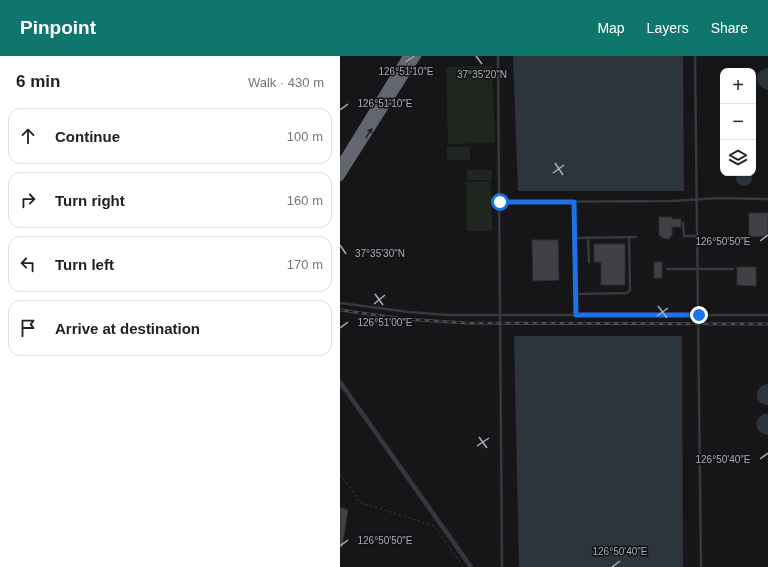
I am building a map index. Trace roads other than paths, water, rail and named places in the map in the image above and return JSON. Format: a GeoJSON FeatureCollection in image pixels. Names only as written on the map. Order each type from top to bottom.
{"type":"FeatureCollection","features":[{"type":"Feature","properties":{"kind":"highway"},"geometry":{"type":"LineString","coordinates":[[340,165],[407,56]]}},
{"type":"Feature","properties":{"kind":"highway"},"geometry":{"type":"LineString","coordinates":[[340,177],[417,56]]}},
{"type":"Feature","properties":{"kind":"street"},"geometry":{"type":"LineString","coordinates":[[340,382],[471,567]]}},
{"type":"Feature","properties":{"kind":"lane"},"geometry":{"type":"LineString","coordinates":[[498,56],[502,567]]}},
{"type":"Feature","properties":{"kind":"lane"},"geometry":{"type":"LineString","coordinates":[[695,56],[701,567]]}},
{"type":"Feature","properties":{"kind":"lane"},"geometry":{"type":"LineString","coordinates":[[500,202],[574,202],[720,198],[768,199]]}},
{"type":"Feature","properties":{"kind":"lane"},"geometry":{"type":"LineString","coordinates":[[574,202],[576,315]]}},
{"type":"Feature","properties":{"kind":"lane"},"geometry":{"type":"LineString","coordinates":[[683,223],[684,236],[697,236]]}},
{"type":"Feature","properties":{"kind":"lane"},"geometry":{"type":"LineString","coordinates":[[575,238],[636,236]]}},
{"type":"Feature","properties":{"kind":"lane"},"geometry":{"type":"LineString","coordinates":[[576,294],[629,292],[629,237]]}},
{"type":"Feature","properties":{"kind":"lane"},"geometry":{"type":"LineString","coordinates":[[588,238],[589,262]]}},
{"type":"Feature","properties":{"kind":"lane"},"geometry":{"type":"LineString","coordinates":[[667,269],[733,269]]}},
{"type":"Feature","properties":{"kind":"lane"},"geometry":{"type":"LineString","coordinates":[[340,303],[389,310],[448,315],[768,315]]}},
{"type":"Feature","properties":{"kind":"railway"},"geometry":{"type":"LineString","coordinates":[[340,310],[404,319],[465,323],[768,324]]}}]}
